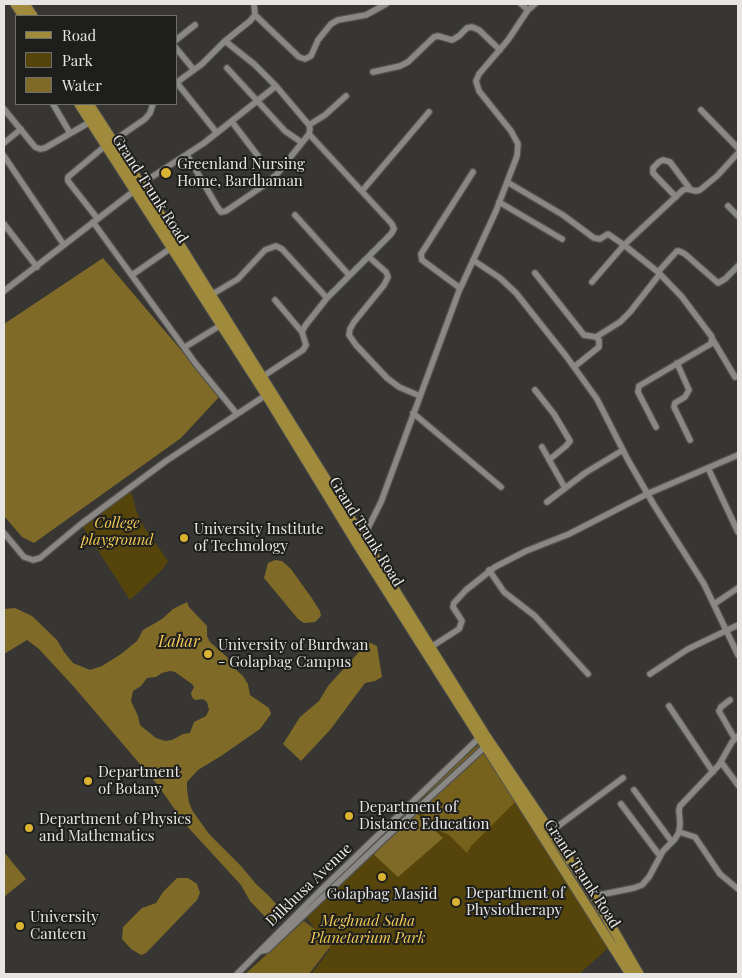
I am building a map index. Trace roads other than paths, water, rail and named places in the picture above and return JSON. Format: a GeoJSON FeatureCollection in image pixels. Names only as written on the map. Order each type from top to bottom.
{"type":"FeatureCollection","features":[{"type":"Feature","properties":{"kind":"main road"},"geometry":{"type":"LineString","coordinates":[[15,4],[22,15]]}},
{"type":"Feature","properties":{"kind":"main road"},"geometry":{"type":"LineString","coordinates":[[25,4],[32,15]]}},
{"type":"Feature","properties":{"kind":"main road","name":"Grand Trunk Road"},"geometry":{"type":"LineString","coordinates":[[79,105],[109,144],[211,295],[262,376],[360,541],[431,647],[481,736]]}},
{"type":"Feature","properties":{"kind":"main road","name":"Grand Trunk Road"},"geometry":{"type":"LineString","coordinates":[[90,105],[109,144]]}},
{"type":"Feature","properties":{"kind":"main road","name":"Grand Trunk Road"},"geometry":{"type":"LineString","coordinates":[[137,187],[171,248],[360,541],[481,736],[594,896],[639,974]]}},
{"type":"Feature","properties":{"kind":"main road","name":"Grand Trunk Road"},"geometry":{"type":"LineString","coordinates":[[488,744],[630,974]]}},
{"type":"Feature","properties":{"kind":"street"},"geometry":{"type":"LineString","coordinates":[[254,4],[255,15],[299,57],[305,59],[311,56],[318,40],[331,24],[338,20],[366,15],[386,4]]}},
{"type":"Feature","properties":{"kind":"street"},"geometry":{"type":"LineString","coordinates":[[521,4],[528,10]]}},
{"type":"Feature","properties":{"kind":"street"},"geometry":{"type":"LineString","coordinates":[[360,541],[381,502],[460,288],[499,202],[517,156],[518,144],[511,131],[476,86],[479,74],[523,20],[528,10],[535,4]]}},
{"type":"Feature","properties":{"kind":"street"},"geometry":{"type":"LineString","coordinates":[[178,82],[194,70],[255,15]]}},
{"type":"Feature","properties":{"kind":"street"},"geometry":{"type":"LineString","coordinates":[[178,38],[195,25]]}},
{"type":"Feature","properties":{"kind":"street"},"geometry":{"type":"LineString","coordinates":[[373,72],[400,66],[408,62],[434,37],[438,36],[452,40],[467,28],[472,27],[479,30],[500,50]]}},
{"type":"Feature","properties":{"kind":"street"},"geometry":{"type":"LineString","coordinates":[[187,155],[222,212],[277,174],[309,134],[309,125],[276,86],[254,64],[225,41]]}},
{"type":"Feature","properties":{"kind":"street"},"geometry":{"type":"LineString","coordinates":[[178,50],[194,70]]}},
{"type":"Feature","properties":{"kind":"street"},"geometry":{"type":"LineString","coordinates":[[227,68],[285,131],[301,142]]}},
{"type":"Feature","properties":{"kind":"street"},"geometry":{"type":"LineString","coordinates":[[178,85],[217,133]]}},
{"type":"Feature","properties":{"kind":"street"},"geometry":{"type":"LineString","coordinates":[[4,290],[37,267],[137,187],[187,155],[276,86]]}},
{"type":"Feature","properties":{"kind":"street"},"geometry":{"type":"LineString","coordinates":[[309,125],[325,116],[346,96]]}},
{"type":"Feature","properties":{"kind":"street"},"geometry":{"type":"LineString","coordinates":[[54,105],[70,133]]}},
{"type":"Feature","properties":{"kind":"street"},"geometry":{"type":"LineString","coordinates":[[153,105],[150,113],[145,119],[68,176],[68,181],[196,364],[237,414]]}},
{"type":"Feature","properties":{"kind":"street"},"geometry":{"type":"LineString","coordinates":[[4,109],[35,147],[40,149],[90,122]]}},
{"type":"Feature","properties":{"kind":"street"},"geometry":{"type":"LineString","coordinates":[[700,110],[738,148]]}},
{"type":"Feature","properties":{"kind":"street"},"geometry":{"type":"LineString","coordinates":[[362,191],[429,112]]}},
{"type":"Feature","properties":{"kind":"street"},"geometry":{"type":"LineString","coordinates":[[232,122],[258,156]]}},
{"type":"Feature","properties":{"kind":"street"},"geometry":{"type":"LineString","coordinates":[[4,143],[21,129]]}},
{"type":"Feature","properties":{"kind":"street"},"geometry":{"type":"LineString","coordinates":[[302,332],[327,298],[369,257],[394,229],[392,224],[309,134]]}},
{"type":"Feature","properties":{"kind":"street"},"geometry":{"type":"LineString","coordinates":[[592,282],[624,245],[683,190],[700,190],[738,153]]}},
{"type":"Feature","properties":{"kind":"street"},"geometry":{"type":"LineString","coordinates":[[4,156],[64,245]]}},
{"type":"Feature","properties":{"kind":"street"},"geometry":{"type":"LineString","coordinates":[[676,197],[653,173],[653,168],[659,162],[663,160],[670,162],[690,189]]}},
{"type":"Feature","properties":{"kind":"street"},"geometry":{"type":"LineString","coordinates":[[460,288],[422,260],[421,254],[472,172]]}},
{"type":"Feature","properties":{"kind":"street"},"geometry":{"type":"LineString","coordinates":[[507,182],[563,215],[594,238],[600,239],[608,234],[658,274],[694,312],[712,337],[735,377]]}},
{"type":"Feature","properties":{"kind":"street"},"geometry":{"type":"LineString","coordinates":[[499,202],[562,239]]}},
{"type":"Feature","properties":{"kind":"street"},"geometry":{"type":"LineString","coordinates":[[728,206],[738,216]]}},
{"type":"Feature","properties":{"kind":"street"},"geometry":{"type":"LineString","coordinates":[[295,215],[349,275]]}},
{"type":"Feature","properties":{"kind":"street"},"geometry":{"type":"LineString","coordinates":[[4,224],[37,267]]}},
{"type":"Feature","properties":{"kind":"street"},"geometry":{"type":"LineString","coordinates":[[211,295],[238,279],[265,250],[276,246],[282,249],[327,298]]}},
{"type":"Feature","properties":{"kind":"street"},"geometry":{"type":"LineString","coordinates":[[132,275],[171,248]]}},
{"type":"Feature","properties":{"kind":"street"},"geometry":{"type":"LineString","coordinates":[[536,273],[584,335],[596,337],[620,322],[630,312],[676,251],[679,250],[685,254],[718,283],[726,279],[738,266]]}},
{"type":"Feature","properties":{"kind":"street"},"geometry":{"type":"LineString","coordinates":[[369,257],[386,272],[388,277],[384,285],[354,322],[349,335],[387,378],[399,387],[420,396]]}},
{"type":"Feature","properties":{"kind":"street"},"geometry":{"type":"LineString","coordinates":[[473,260],[500,278],[516,293],[597,399],[648,494],[714,604],[738,655]]}},
{"type":"Feature","properties":{"kind":"street"},"geometry":{"type":"LineString","coordinates":[[262,376],[303,350],[306,345],[302,332],[275,300]]}},
{"type":"Feature","properties":{"kind":"street"},"geometry":{"type":"LineString","coordinates":[[185,347],[221,325]]}},
{"type":"Feature","properties":{"kind":"street"},"geometry":{"type":"LineString","coordinates":[[574,367],[598,347],[599,340],[596,337]]}},
{"type":"Feature","properties":{"kind":"street"},"geometry":{"type":"LineString","coordinates":[[656,427],[638,392],[638,388],[648,380],[708,346],[713,340]]}},
{"type":"Feature","properties":{"kind":"street"},"geometry":{"type":"LineString","coordinates":[[677,363],[689,390],[685,397],[675,403],[674,407],[690,440]]}},
{"type":"Feature","properties":{"kind":"street"},"geometry":{"type":"LineString","coordinates":[[535,390],[554,414],[570,441],[569,444],[549,460]]}},
{"type":"Feature","properties":{"kind":"street"},"geometry":{"type":"LineString","coordinates":[[4,533],[24,557],[33,560],[40,558],[81,524],[166,460],[266,395]]}},
{"type":"Feature","properties":{"kind":"street"},"geometry":{"type":"LineString","coordinates":[[413,413],[501,487]]}},
{"type":"Feature","properties":{"kind":"street"},"geometry":{"type":"LineString","coordinates":[[542,447],[566,488]]}},
{"type":"Feature","properties":{"kind":"street"},"geometry":{"type":"LineString","coordinates":[[547,502],[585,473],[623,450]]}},
{"type":"Feature","properties":{"kind":"street"},"geometry":{"type":"LineString","coordinates":[[431,647],[459,629],[462,621],[454,607],[454,602],[490,570],[526,551],[591,524],[648,494],[738,455]]}},
{"type":"Feature","properties":{"kind":"street"},"geometry":{"type":"LineString","coordinates":[[708,468],[738,532]]}},
{"type":"Feature","properties":{"kind":"street"},"geometry":{"type":"LineString","coordinates":[[490,570],[504,592],[535,616],[588,674]]}},
{"type":"Feature","properties":{"kind":"street"},"geometry":{"type":"LineString","coordinates":[[714,604],[738,588]]}},
{"type":"Feature","properties":{"kind":"street"},"geometry":{"type":"LineString","coordinates":[[650,674],[688,649],[738,625]]}},
{"type":"Feature","properties":{"kind":"street"},"geometry":{"type":"LineString","coordinates":[[594,896],[634,888],[642,884],[649,877],[660,856],[679,832],[680,806],[713,772],[721,762],[729,746],[737,737],[719,711],[730,700]]}},
{"type":"Feature","properties":{"kind":"street"},"geometry":{"type":"LineString","coordinates":[[669,706],[713,772]]}},
{"type":"Feature","properties":{"kind":"street","name":"Dilkhusa Avenue"},"geometry":{"type":"LineString","coordinates":[[237,974],[261,951],[267,950],[481,736]]}},
{"type":"Feature","properties":{"kind":"street","name":"Dilkhusa Avenue"},"geometry":{"type":"LineString","coordinates":[[323,892],[488,744]]}},
{"type":"Feature","properties":{"kind":"street"},"geometry":{"type":"LineString","coordinates":[[721,762],[738,785]]}},
{"type":"Feature","properties":{"kind":"street"},"geometry":{"type":"LineString","coordinates":[[550,832],[623,778]]}},
{"type":"Feature","properties":{"kind":"street"},"geometry":{"type":"LineString","coordinates":[[634,790],[672,842]]}},
{"type":"Feature","properties":{"kind":"street"},"geometry":{"type":"LineString","coordinates":[[621,804],[660,856]]}},
{"type":"Feature","properties":{"kind":"street"},"geometry":{"type":"LineString","coordinates":[[679,832],[695,837],[720,874],[738,889]]}},
{"type":"Feature","properties":{"kind":"water"},"geometry":{"type":"Polygon","coordinates":[[[103,258],[220,396],[181,438],[34,543],[22,537],[4,516],[4,324],[103,258]]]}},
{"type":"Feature","properties":{"kind":"water"},"geometry":{"type":"Polygon","coordinates":[[[275,560],[282,561],[291,569],[311,597],[321,616],[315,622],[304,623],[298,619],[264,578],[268,563],[275,560]]]}},
{"type":"Feature","properties":{"kind":"water","name":"Lahar"},"geometry":{"type":"Polygon","coordinates":[[[187,602],[189,607],[207,626],[207,636],[210,642],[227,657],[235,669],[243,676],[248,684],[250,695],[269,708],[271,714],[260,729],[198,770],[187,782],[187,789],[192,810],[209,834],[282,911],[272,924],[250,901],[241,885],[185,824],[157,784],[39,649],[27,640],[4,654],[4,609],[15,608],[32,616],[57,640],[73,663],[90,670],[102,666],[121,654],[137,641],[143,630],[162,619],[173,609],[187,602]],[[170,671],[156,677],[147,678],[141,686],[133,691],[131,701],[140,725],[156,738],[165,741],[190,733],[194,722],[206,716],[209,710],[207,702],[203,699],[195,700],[192,697],[191,693],[194,687],[192,684],[175,672],[170,671]]]}},
{"type":"Feature","properties":{"kind":"water"},"geometry":{"type":"Polygon","coordinates":[[[368,642],[377,646],[382,677],[365,683],[330,730],[301,761],[283,744],[300,717],[319,701],[328,686],[368,642]]]}},
{"type":"Feature","properties":{"kind":"water"},"geometry":{"type":"Polygon","coordinates":[[[412,809],[443,838],[398,877],[368,849],[412,809]]]}},
{"type":"Feature","properties":{"kind":"water"},"geometry":{"type":"Polygon","coordinates":[[[4,852],[26,879],[4,897],[4,852]]]}},
{"type":"Feature","properties":{"kind":"water"},"geometry":{"type":"Polygon","coordinates":[[[177,878],[188,878],[197,884],[200,893],[197,900],[146,953],[141,955],[131,949],[122,939],[123,927],[142,908],[156,903],[163,892],[177,878]]]}},
{"type":"Feature","properties":{"kind":"place","name":"Greenland Nursing Home, Bardhaman"},"geometry":{"type":"Point","coordinates":[166,173]}},
{"type":"Feature","properties":{"kind":"place","name":"University Institute of Technology"},"geometry":{"type":"Point","coordinates":[184,538]}},
{"type":"Feature","properties":{"kind":"place","name":"University of Burdwan - Golapbag Campus"},"geometry":{"type":"Point","coordinates":[208,654]}},
{"type":"Feature","properties":{"kind":"place","name":"Department of Botany"},"geometry":{"type":"Point","coordinates":[88,781]}},
{"type":"Feature","properties":{"kind":"place","name":"Department of Distance Education"},"geometry":{"type":"Point","coordinates":[349,816]}},
{"type":"Feature","properties":{"kind":"place","name":"Department of Physics and Mathematics"},"geometry":{"type":"Point","coordinates":[29,828]}},
{"type":"Feature","properties":{"kind":"place","name":"Golapbag Masjid"},"geometry":{"type":"Point","coordinates":[382,877]}},
{"type":"Feature","properties":{"kind":"place","name":"Department of Physiotherapy"},"geometry":{"type":"Point","coordinates":[456,902]}},
{"type":"Feature","properties":{"kind":"place","name":"University Canteen"},"geometry":{"type":"Point","coordinates":[20,926]}},
{"type":"Feature","properties":{"kind":"park label","name":"College playground"},"geometry":{"type":"Point","coordinates":[117,532]}},
{"type":"Feature","properties":{"kind":"park label","name":"Meghnad Saha Planetarium Park"},"geometry":{"type":"Point","coordinates":[368,930]}}]}
